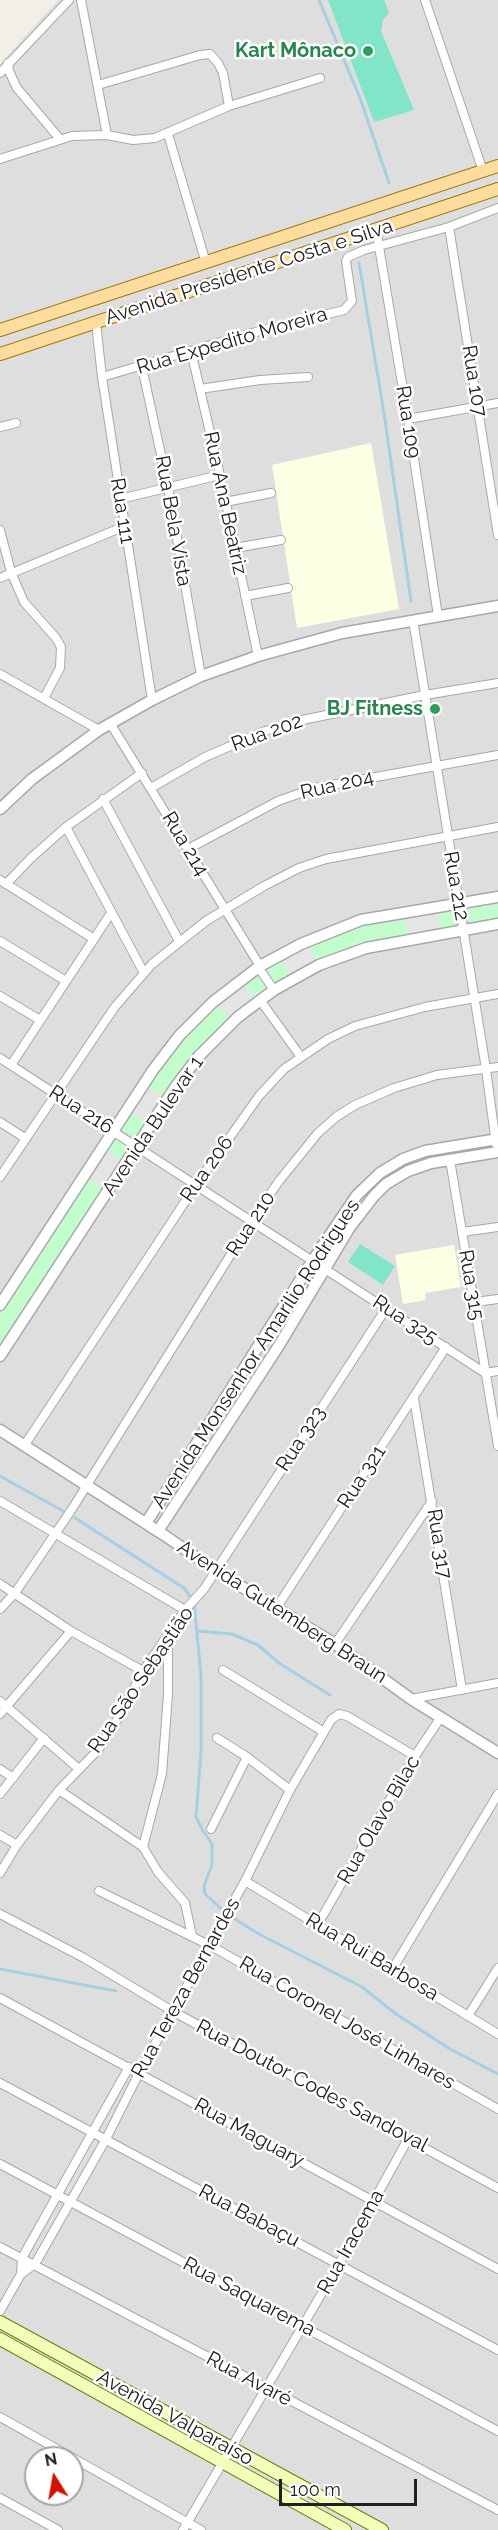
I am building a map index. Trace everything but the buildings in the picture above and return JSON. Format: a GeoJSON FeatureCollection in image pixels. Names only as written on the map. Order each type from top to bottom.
{"type":"FeatureCollection","features":[{"type":"Feature","properties":{"kind":"main road","name":"Avenida Presidente Costa e Silva"},"geometry":{"type":"LineString","coordinates":[[0,330],[498,166]]}},
{"type":"Feature","properties":{"kind":"main road","name":"Avenida Presidente Costa e Silva"},"geometry":{"type":"LineString","coordinates":[[0,354],[498,189]]}},
{"type":"Feature","properties":{"kind":"main road"},"geometry":{"type":"LineString","coordinates":[[313,228],[321,248]]}},
{"type":"Feature","properties":{"kind":"main road"},"geometry":{"type":"LineString","coordinates":[[210,262],[220,281]]}},
{"type":"Feature","properties":{"kind":"main road","name":"Avenida Valparaíso"},"geometry":{"type":"LineString","coordinates":[[0,2322],[382,2530]]}},
{"type":"Feature","properties":{"kind":"main road","name":"Avenida Valparaíso"},"geometry":{"type":"LineString","coordinates":[[0,2339],[345,2530]]}},
{"type":"Feature","properties":{"kind":"street"},"geometry":{"type":"LineString","coordinates":[[0,73],[69,0]]}},
{"type":"Feature","properties":{"kind":"street"},"geometry":{"type":"LineString","coordinates":[[81,0],[106,135]]}},
{"type":"Feature","properties":{"kind":"street"},"geometry":{"type":"LineString","coordinates":[[425,0],[483,171]]}},
{"type":"Feature","properties":{"kind":"street"},"geometry":{"type":"LineString","coordinates":[[98,85],[210,54],[223,73],[229,106]]}},
{"type":"Feature","properties":{"kind":"street"},"geometry":{"type":"LineString","coordinates":[[8,63],[12,80],[59,138]]}},
{"type":"Feature","properties":{"kind":"street"},"geometry":{"type":"LineString","coordinates":[[0,159],[59,138],[72,136],[106,135],[133,140],[155,138],[229,106],[320,78]]}},
{"type":"Feature","properties":{"kind":"street"},"geometry":{"type":"LineString","coordinates":[[168,134],[210,262]]}},
{"type":"Feature","properties":{"kind":"street"},"geometry":{"type":"LineString","coordinates":[[378,246],[449,227],[498,208]]}},
{"type":"Feature","properties":{"kind":"street","name":"Rua 107"},"geometry":{"type":"LineString","coordinates":[[449,227],[498,535]]}},
{"type":"Feature","properties":{"kind":"street","name":"Rua 109"},"geometry":{"type":"LineString","coordinates":[[376,229],[438,616]]}},
{"type":"Feature","properties":{"kind":"street","name":"Rua Expedito Moreira"},"geometry":{"type":"LineString","coordinates":[[102,377],[344,310],[352,301],[347,259],[359,252],[378,246]]}},
{"type":"Feature","properties":{"kind":"street","name":"Rua 111"},"geometry":{"type":"LineString","coordinates":[[96,323],[120,499],[152,700]]}},
{"type":"Feature","properties":{"kind":"street","name":"Rua Ana Beatriz"},"geometry":{"type":"LineString","coordinates":[[191,351],[258,656]]}},
{"type":"Feature","properties":{"kind":"street","name":"Rua Bela Vista"},"geometry":{"type":"LineString","coordinates":[[142,367],[168,488],[201,676]]}},
{"type":"Feature","properties":{"kind":"street"},"geometry":{"type":"LineString","coordinates":[[200,389],[260,380],[308,377]]}},
{"type":"Feature","properties":{"kind":"street"},"geometry":{"type":"LineString","coordinates":[[408,419],[498,403]]}},
{"type":"Feature","properties":{"kind":"street"},"geometry":{"type":"LineString","coordinates":[[0,427],[16,423]]}},
{"type":"Feature","properties":{"kind":"street"},"geometry":{"type":"LineString","coordinates":[[120,499],[220,475]]}},
{"type":"Feature","properties":{"kind":"street"},"geometry":{"type":"LineString","coordinates":[[225,502],[271,493]]}},
{"type":"Feature","properties":{"kind":"street"},"geometry":{"type":"LineString","coordinates":[[0,578],[124,525]]}},
{"type":"Feature","properties":{"kind":"street"},"geometry":{"type":"LineString","coordinates":[[0,530],[11,573],[24,602],[51,632],[61,647],[60,668],[44,698]]}},
{"type":"Feature","properties":{"kind":"street"},"geometry":{"type":"LineString","coordinates":[[235,548],[281,540]]}},
{"type":"Feature","properties":{"kind":"street"},"geometry":{"type":"LineString","coordinates":[[245,596],[288,588]]}},
{"type":"Feature","properties":{"kind":"street"},"geometry":{"type":"LineString","coordinates":[[0,809],[32,779],[99,730],[201,676],[258,656],[342,633],[498,606]]}},
{"type":"Feature","properties":{"kind":"street","name":"Rua 212"},"geometry":{"type":"LineString","coordinates":[[413,620],[498,1152]]}},
{"type":"Feature","properties":{"kind":"street"},"geometry":{"type":"LineString","coordinates":[[0,674],[99,730]]}},
{"type":"Feature","properties":{"kind":"street","name":"Rua 202"},"geometry":{"type":"LineString","coordinates":[[151,788],[205,757],[265,731],[302,720],[498,683]]}},
{"type":"Feature","properties":{"kind":"street","name":"Rua 214"},"geometry":{"type":"LineString","coordinates":[[110,723],[274,990]]}},
{"type":"Feature","properties":{"kind":"street","name":"Rua 204"},"geometry":{"type":"LineString","coordinates":[[188,849],[278,801],[298,793],[498,755]]}},
{"type":"Feature","properties":{"kind":"street"},"geometry":{"type":"LineString","coordinates":[[94,939],[3,882],[66,827],[103,798],[142,773]]}},
{"type":"Feature","properties":{"kind":"street"},"geometry":{"type":"LineString","coordinates":[[103,798],[179,941]]}},
{"type":"Feature","properties":{"kind":"street"},"geometry":{"type":"LineString","coordinates":[[66,827],[144,973]]}},
{"type":"Feature","properties":{"kind":"street"},"geometry":{"type":"LineString","coordinates":[[0,1177],[114,1008],[144,973],[179,941],[224,909],[299,868],[317,862],[498,827]]}},
{"type":"Feature","properties":{"kind":"street","name":"Avenida Bulevar 1"},"geometry":{"type":"LineString","coordinates":[[0,1305],[113,1131],[179,1036],[213,1002],[259,966],[301,944],[361,920],[498,897]]}},
{"type":"Feature","properties":{"kind":"street"},"geometry":{"type":"LineString","coordinates":[[11,1065],[111,913]]}},
{"type":"Feature","properties":{"kind":"street","name":"Avenida Bulevar 1"},"geometry":{"type":"LineString","coordinates":[[0,1356],[137,1146],[200,1056],[238,1017],[274,990],[319,965],[366,948],[498,924]]}},
{"type":"Feature","properties":{"kind":"street"},"geometry":{"type":"LineString","coordinates":[[0,941],[66,981]]}},
{"type":"Feature","properties":{"kind":"street","name":"Rua 206"},"geometry":{"type":"LineString","coordinates":[[24,1446],[196,1185],[259,1096],[284,1069],[328,1038],[366,1023],[425,1007],[498,994]]}},
{"type":"Feature","properties":{"kind":"street"},"geometry":{"type":"LineString","coordinates":[[0,996],[40,1020]]}},
{"type":"Feature","properties":{"kind":"street"},"geometry":{"type":"LineString","coordinates":[[260,1000],[301,1057]]}},
{"type":"Feature","properties":{"kind":"street","name":"Rua 216"},"geometry":{"type":"LineString","coordinates":[[0,1058],[313,1260]]}},
{"type":"Feature","properties":{"kind":"street","name":"Rua 210"},"geometry":{"type":"LineString","coordinates":[[0,1609],[15,1593],[56,1533],[252,1222],[302,1152],[336,1117],[375,1095],[411,1082],[498,1067]]}},
{"type":"Feature","properties":{"kind":"street"},"geometry":{"type":"LineString","coordinates":[[0,1122],[25,1138]]}},
{"type":"Feature","properties":{"kind":"street","name":"Avenida Monsenhor Amarilio Rodrigues"},"geometry":{"type":"LineString","coordinates":[[146,1523],[313,1260],[357,1195],[380,1173],[403,1159],[425,1151],[497,1139]]}},
{"type":"Feature","properties":{"kind":"street","name":"Avenida Monsenhor Amarilio Rodrigues"},"geometry":{"type":"LineString","coordinates":[[158,1531],[278,1347],[350,1227],[386,1184],[408,1171],[450,1160],[498,1152]]}},
{"type":"Feature","properties":{"kind":"street","name":"Rua 315"},"geometry":{"type":"LineString","coordinates":[[450,1160],[485,1373],[494,1395],[498,1446]]}},
{"type":"Feature","properties":{"kind":"street"},"geometry":{"type":"LineString","coordinates":[[462,1233],[498,1227]]}},
{"type":"Feature","properties":{"kind":"street","name":"Rua 325"},"geometry":{"type":"LineString","coordinates":[[313,1260],[485,1373]]}},
{"type":"Feature","properties":{"kind":"street"},"geometry":{"type":"LineString","coordinates":[[475,1302],[498,1299]]}},
{"type":"Feature","properties":{"kind":"street","name":"Rua 323"},"geometry":{"type":"LineString","coordinates":[[216,1571],[387,1307]]}},
{"type":"Feature","properties":{"kind":"street","name":"Rua 321"},"geometry":{"type":"LineString","coordinates":[[277,1607],[446,1347]]}},
{"type":"Feature","properties":{"kind":"street"},"geometry":{"type":"LineString","coordinates":[[485,1373],[498,1371]]}},
{"type":"Feature","properties":{"kind":"street","name":"Rua 317"},"geometry":{"type":"LineString","coordinates":[[414,1398],[462,1689]]}},
{"type":"Feature","properties":{"kind":"street","name":"Avenida Gutemberg Braun"},"geometry":{"type":"LineString","coordinates":[[0,1430],[146,1523],[216,1571],[335,1644],[411,1699],[498,1753]]}},
{"type":"Feature","properties":{"kind":"street"},"geometry":{"type":"LineString","coordinates":[[0,1501],[184,1610]]}},
{"type":"Feature","properties":{"kind":"street"},"geometry":{"type":"LineString","coordinates":[[335,1644],[432,1501]]}},
{"type":"Feature","properties":{"kind":"street","name":"Rua São Sebastião"},"geometry":{"type":"LineString","coordinates":[[0,1873],[17,1845],[58,1790],[98,1749],[109,1734],[143,1671],[184,1610],[204,1589],[216,1571]]}},
{"type":"Feature","properties":{"kind":"street"},"geometry":{"type":"LineString","coordinates":[[0,1584],[71,1631],[143,1671]]}},
{"type":"Feature","properties":{"kind":"street"},"geometry":{"type":"LineString","coordinates":[[71,1631],[2,1707],[44,1738],[79,1769]]}},
{"type":"Feature","properties":{"kind":"street"},"geometry":{"type":"LineString","coordinates":[[143,1847],[162,1774],[168,1694],[168,1635]]}},
{"type":"Feature","properties":{"kind":"street"},"geometry":{"type":"LineString","coordinates":[[223,1670],[324,1732]]}},
{"type":"Feature","properties":{"kind":"street"},"geometry":{"type":"LineString","coordinates":[[411,1699],[498,1683]]}},
{"type":"Feature","properties":{"kind":"street","name":"Rua Tereza Bernardes"},"geometry":{"type":"LineString","coordinates":[[35,2264],[106,2139],[139,2073],[211,1946],[290,1790],[331,1720],[339,1714],[347,1716],[416,1756]]}},
{"type":"Feature","properties":{"kind":"street","name":"Rua Olavo Bilac"},"geometry":{"type":"LineString","coordinates":[[318,1924],[441,1717]]}},
{"type":"Feature","properties":{"kind":"street"},"geometry":{"type":"LineString","coordinates":[[0,1794],[44,1738]]}},
{"type":"Feature","properties":{"kind":"street"},"geometry":{"type":"LineString","coordinates":[[217,1738],[248,1757],[290,1790]]}},
{"type":"Feature","properties":{"kind":"street"},"geometry":{"type":"LineString","coordinates":[[211,1829],[248,1757]]}},
{"type":"Feature","properties":{"kind":"street"},"geometry":{"type":"LineString","coordinates":[[0,1769],[13,1778]]}},
{"type":"Feature","properties":{"kind":"street"},"geometry":{"type":"LineString","coordinates":[[58,1790],[143,1847],[158,1872],[185,1903],[192,1936]]}},
{"type":"Feature","properties":{"kind":"street"},"geometry":{"type":"LineString","coordinates":[[392,1970],[498,1794]]}},
{"type":"Feature","properties":{"kind":"street"},"geometry":{"type":"LineString","coordinates":[[0,1835],[17,1845]]}},
{"type":"Feature","properties":{"kind":"street","name":"Rua Rui Barbosa"},"geometry":{"type":"LineString","coordinates":[[245,1881],[498,2034]]}},
{"type":"Feature","properties":{"kind":"street","name":"Rua Coronel José Linhares"},"geometry":{"type":"LineString","coordinates":[[99,1891],[211,1946],[498,2109]]}},
{"type":"Feature","properties":{"kind":"street","name":"Rua Doutor Codes Sandoval"},"geometry":{"type":"LineString","coordinates":[[0,1914],[84,1958],[174,2012],[498,2188]]}},
{"type":"Feature","properties":{"kind":"street"},"geometry":{"type":"LineString","coordinates":[[468,2016],[498,1968]]}},
{"type":"Feature","properties":{"kind":"street","name":"Rua Maguary"},"geometry":{"type":"LineString","coordinates":[[0,1998],[498,2269]]}},
{"type":"Feature","properties":{"kind":"street","name":"Rua Tereza Bernardes"},"geometry":{"type":"LineString","coordinates":[[0,2311],[21,2274],[22,2258],[129,2067]]}},
{"type":"Feature","properties":{"kind":"street","name":"Rua Babaçu"},"geometry":{"type":"LineString","coordinates":[[0,2083],[498,2350]]}},
{"type":"Feature","properties":{"kind":"street","name":"Rua Iracema"},"geometry":{"type":"LineString","coordinates":[[185,2526],[339,2264],[408,2139]]}},
{"type":"Feature","properties":{"kind":"street","name":"Rua Saquarema"},"geometry":{"type":"LineString","coordinates":[[0,2164],[498,2431]]}},
{"type":"Feature","properties":{"kind":"street","name":"Rua Avaré"},"geometry":{"type":"LineString","coordinates":[[0,2247],[498,2510]]}},
{"type":"Feature","properties":{"kind":"street"},"geometry":{"type":"LineString","coordinates":[[21,2274],[35,2264]]}},
{"type":"Feature","properties":{"kind":"street"},"geometry":{"type":"LineString","coordinates":[[0,2417],[185,2526],[201,2530]]}},
{"type":"Feature","properties":{"kind":"street"},"geometry":{"type":"LineString","coordinates":[[0,2498],[58,2530]]}},
{"type":"Feature","properties":{"kind":"shaded area"},"geometry":{"type":"Polygon","coordinates":[[[58,0],[498,0],[498,2530],[0,2530],[0,64],[58,0]]]}},
{"type":"Feature","properties":{"kind":"shaded area"},"geometry":{"type":"Polygon","coordinates":[[[371,443],[399,609],[297,628],[272,465],[371,443]]]}},
{"type":"Feature","properties":{"kind":"shaded area"},"geometry":{"type":"Polygon","coordinates":[[[437,910],[441,929],[407,935],[404,916],[437,910]]]}},
{"type":"Feature","properties":{"kind":"shaded area"},"geometry":{"type":"Polygon","coordinates":[[[308,945],[317,962],[290,976],[281,959],[308,945]]]}},
{"type":"Feature","properties":{"kind":"shaded area"},"geometry":{"type":"Polygon","coordinates":[[[244,984],[255,998],[229,1019],[217,1005],[244,984]]]}},
{"type":"Feature","properties":{"kind":"shaded area"},"geometry":{"type":"Polygon","coordinates":[[[148,1086],[164,1097],[147,1124],[130,1112],[148,1086]]]}},
{"type":"Feature","properties":{"kind":"shaded area"},"geometry":{"type":"Polygon","coordinates":[[[106,1150],[122,1161],[103,1189],[87,1178],[106,1150]]]}},
{"type":"Feature","properties":{"kind":"shaded area"},"geometry":{"type":"Polygon","coordinates":[[[454,1245],[461,1287],[425,1293],[426,1300],[403,1304],[395,1255],[454,1245]]]}},
{"type":"Feature","properties":{"kind":"green space","name":"Kart Mônaco"},"geometry":{"type":"Polygon","coordinates":[[[328,0],[384,0],[389,13],[383,20],[381,31],[414,110],[374,122],[328,0]]]}},
{"type":"Feature","properties":{"kind":"green space"},"geometry":{"type":"Polygon","coordinates":[[[498,901],[498,919],[470,924],[467,906],[498,901]]]}},
{"type":"Feature","properties":{"kind":"green space"},"geometry":{"type":"Polygon","coordinates":[[[454,907],[456,926],[370,942],[317,962],[276,984],[266,967],[308,945],[363,924],[454,907]]]}},
{"type":"Feature","properties":{"kind":"green space"},"geometry":{"type":"Polygon","coordinates":[[[257,974],[268,989],[229,1019],[137,1139],[120,1128],[166,1059],[186,1035],[217,1005],[257,974]]]}},
{"type":"Feature","properties":{"kind":"green space"},"geometry":{"type":"Polygon","coordinates":[[[115,1138],[131,1148],[0,1350],[0,1314],[115,1138]]]}},
{"type":"Feature","properties":{"kind":"green space"},"geometry":{"type":"Polygon","coordinates":[[[360,1244],[395,1266],[383,1285],[348,1262],[360,1244]]]}},
{"type":"Feature","properties":{"kind":"waterway"},"geometry":{"type":"LineString","coordinates":[[319,0],[360,98],[389,183]]}},
{"type":"Feature","properties":{"kind":"waterway"},"geometry":{"type":"LineString","coordinates":[[359,263],[384,413],[411,601]]}},
{"type":"Feature","properties":{"kind":"waterway"},"geometry":{"type":"LineString","coordinates":[[0,1476],[63,1511]]}},
{"type":"Feature","properties":{"kind":"waterway"},"geometry":{"type":"LineString","coordinates":[[75,1518],[184,1588],[192,1599]]}},
{"type":"Feature","properties":{"kind":"waterway"},"geometry":{"type":"LineString","coordinates":[[194,1603],[201,1676],[201,1752],[196,1817],[212,1844],[212,1865],[204,1886],[205,1894],[227,1914],[257,1933],[362,1987],[396,2014],[450,2049],[498,2074]]}},
{"type":"Feature","properties":{"kind":"waterway"},"geometry":{"type":"LineString","coordinates":[[198,1631],[232,1634],[258,1645],[279,1663],[330,1695]]}},
{"type":"Feature","properties":{"kind":"waterway"},"geometry":{"type":"LineString","coordinates":[[0,1969],[116,1991]]}},
{"type":"Feature","properties":{"kind":"place","name":"Kart Mônaco"},"geometry":{"type":"Point","coordinates":[368,51]}},
{"type":"Feature","properties":{"kind":"place","name":"BJ Fitness"},"geometry":{"type":"Point","coordinates":[435,709]}}]}
